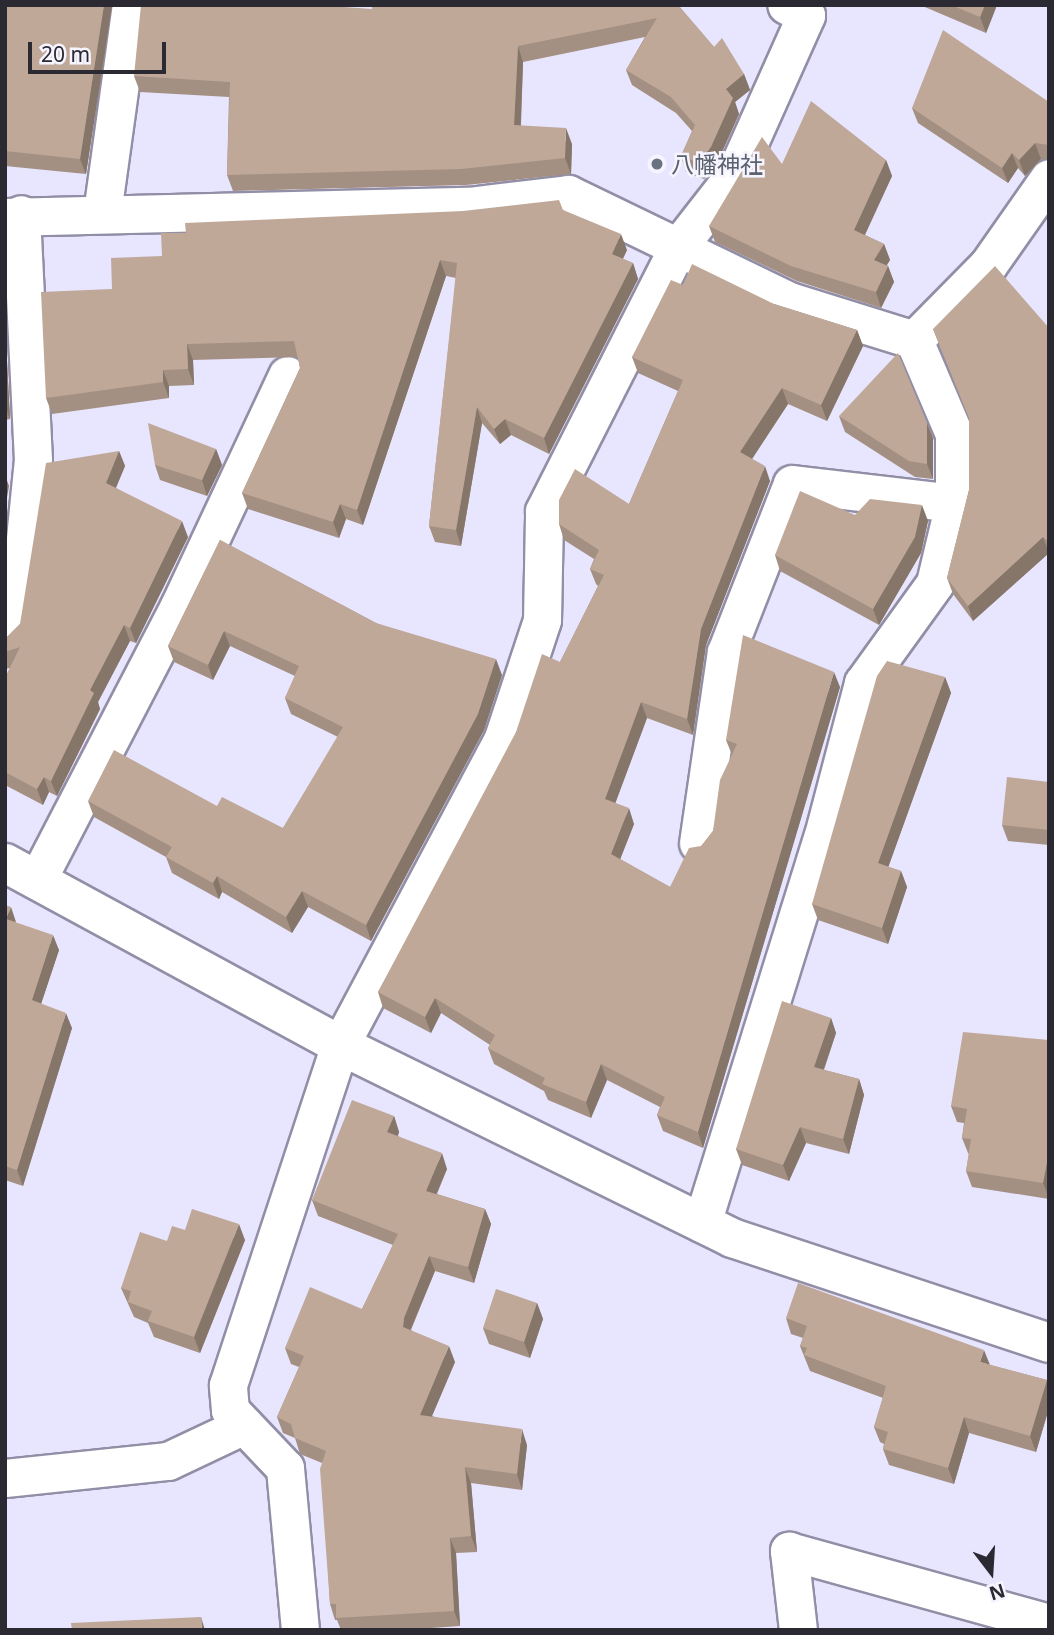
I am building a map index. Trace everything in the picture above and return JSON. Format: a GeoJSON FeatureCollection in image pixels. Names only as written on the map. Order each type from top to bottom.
{"type":"FeatureCollection","features":[{"type":"Feature","properties":{"kind":"street"},"geometry":{"type":"LineString","coordinates":[[102,213],[131,5]]}},
{"type":"Feature","properties":{"kind":"street"},"geometry":{"type":"LineString","coordinates":[[300,1630],[285,1468],[230,1410],[228,1385],[340,1045],[503,738],[542,620],[544,511],[678,247],[735,174],[806,15],[786,5]]}},
{"type":"Feature","properties":{"kind":"street"},"geometry":{"type":"LineString","coordinates":[[914,340],[988,265],[1049,178]]}},
{"type":"Feature","properties":{"kind":"street"},"geometry":{"type":"LineString","coordinates":[[5,635],[24,548],[33,460],[13,215],[468,206],[568,194],[789,301],[914,340],[954,434],[954,503],[935,583],[863,683],[826,824],[702,1223]]}},
{"type":"Feature","properties":{"kind":"street"},"geometry":{"type":"LineString","coordinates":[[287,375],[179,606],[21,872],[340,1045],[702,1223],[1049,1343]]}},
{"type":"Feature","properties":{"kind":"street"},"geometry":{"type":"LineString","coordinates":[[698,843],[726,652],[792,484],[954,503]]}},
{"type":"Feature","properties":{"kind":"street"},"geometry":{"type":"LineString","coordinates":[[5,1478],[168,1461],[244,1425]]}},
{"type":"Feature","properties":{"kind":"street"},"geometry":{"type":"LineString","coordinates":[[798,1630],[789,1552],[1049,1623]]}},
{"type":"Feature","properties":{"kind":"building"},"geometry":{"type":"Polygon","coordinates":[[[5,5],[104,5],[80,159],[5,151],[5,5]]]}},
{"type":"Feature","properties":{"kind":"building"},"geometry":{"type":"Polygon","coordinates":[[[141,5],[316,5],[372,9],[372,5],[678,5],[714,47],[722,38],[744,74],[726,89],[733,98],[711,147],[699,163],[681,156],[695,125],[671,97],[626,70],[657,18],[518,46],[514,125],[566,128],[565,158],[461,169],[227,175],[230,82],[134,76],[141,5]]]}},
{"type":"Feature","properties":{"kind":"building"},"geometry":{"type":"Polygon","coordinates":[[[951,5],[985,5],[980,17],[951,5]]]}},
{"type":"Feature","properties":{"kind":"building"},"geometry":{"type":"Polygon","coordinates":[[[943,30],[1049,102],[1049,145],[1035,143],[1019,160],[1012,153],[1002,168],[912,108],[943,30]]]}},
{"type":"Feature","properties":{"kind":"building"},"geometry":{"type":"Polygon","coordinates":[[[811,101],[886,160],[854,230],[884,244],[874,260],[888,266],[876,292],[791,266],[709,226],[762,137],[782,164],[811,101]]]}},
{"type":"Feature","properties":{"kind":"building"},"geometry":{"type":"Polygon","coordinates":[[[559,200],[563,210],[621,234],[612,254],[633,263],[544,438],[505,419],[494,429],[477,407],[456,530],[429,526],[457,263],[440,260],[357,510],[340,504],[333,522],[242,493],[300,368],[294,341],[187,344],[188,369],[163,370],[163,382],[46,398],[41,292],[112,289],[111,258],[162,256],[161,233],[186,233],[185,223],[463,211],[559,200]]]}},
{"type":"Feature","properties":{"kind":"building"},"geometry":{"type":"Polygon","coordinates":[[[692,264],[774,304],[857,330],[821,405],[782,388],[740,452],[765,466],[701,629],[687,719],[641,702],[605,799],[629,808],[611,854],[670,887],[689,848],[701,846],[713,831],[720,780],[737,744],[726,740],[743,635],[834,672],[698,1132],[657,1115],[665,1097],[601,1064],[586,1102],[542,1084],[545,1078],[488,1048],[495,1035],[435,998],[425,1017],[378,992],[516,732],[542,654],[560,662],[604,575],[590,569],[599,550],[559,524],[559,500],[575,469],[629,504],[683,380],[632,357],[671,280],[683,285],[692,264]]]}},
{"type":"Feature","properties":{"kind":"building"},"geometry":{"type":"Polygon","coordinates":[[[995,266],[1049,328],[1049,542],[1043,537],[968,606],[947,578],[969,490],[969,418],[933,329],[995,266]]]}},
{"type":"Feature","properties":{"kind":"building"},"geometry":{"type":"Polygon","coordinates":[[[898,353],[927,423],[927,464],[909,461],[839,416],[898,353]]]}},
{"type":"Feature","properties":{"kind":"building"},"geometry":{"type":"Polygon","coordinates":[[[148,423],[216,449],[202,480],[155,465],[148,423]]]}},
{"type":"Feature","properties":{"kind":"building"},"geometry":{"type":"Polygon","coordinates":[[[119,451],[106,483],[182,521],[130,628],[124,625],[90,690],[94,693],[51,781],[44,777],[37,789],[5,772],[5,678],[20,647],[5,652],[5,639],[20,624],[46,463],[119,451]]]}},
{"type":"Feature","properties":{"kind":"building"},"geometry":{"type":"Polygon","coordinates":[[[800,491],[855,515],[870,499],[922,505],[915,537],[873,609],[775,555],[800,491]]]}},
{"type":"Feature","properties":{"kind":"building"},"geometry":{"type":"Polygon","coordinates":[[[220,540],[376,623],[496,659],[478,714],[366,925],[302,891],[286,917],[217,876],[213,883],[166,857],[172,847],[88,801],[114,750],[217,806],[222,797],[283,828],[343,727],[285,698],[299,666],[224,631],[208,665],[168,646],[220,540]]]}},
{"type":"Feature","properties":{"kind":"building"},"geometry":{"type":"Polygon","coordinates":[[[887,661],[945,677],[878,863],[901,871],[882,928],[812,904],[877,676],[887,661]]]}},
{"type":"Feature","properties":{"kind":"building"},"geometry":{"type":"Polygon","coordinates":[[[1007,777],[1049,782],[1049,830],[1002,825],[1007,777]]]}},
{"type":"Feature","properties":{"kind":"building"},"geometry":{"type":"Polygon","coordinates":[[[5,905],[11,907],[6,919],[53,935],[32,1000],[66,1013],[17,1170],[5,1166],[5,905]]]}},
{"type":"Feature","properties":{"kind":"building"},"geometry":{"type":"Polygon","coordinates":[[[782,1001],[831,1018],[814,1067],[859,1079],[843,1139],[800,1127],[783,1165],[736,1149],[782,1001]]]}},
{"type":"Feature","properties":{"kind":"building"},"geometry":{"type":"Polygon","coordinates":[[[963,1032],[1049,1040],[1049,1152],[1043,1183],[966,1171],[971,1139],[962,1138],[967,1109],[951,1106],[963,1032]]]}},
{"type":"Feature","properties":{"kind":"building"},"geometry":{"type":"Polygon","coordinates":[[[352,1100],[394,1116],[387,1132],[442,1153],[426,1191],[485,1209],[468,1267],[429,1256],[404,1318],[403,1327],[449,1346],[420,1415],[522,1429],[517,1474],[465,1467],[471,1536],[450,1538],[454,1611],[336,1618],[336,1604],[330,1604],[320,1469],[326,1451],[295,1438],[291,1424],[277,1417],[304,1356],[285,1348],[310,1287],[362,1309],[398,1234],[312,1200],[352,1100]]]}},
{"type":"Feature","properties":{"kind":"building"},"geometry":{"type":"Polygon","coordinates":[[[192,1209],[239,1224],[194,1337],[148,1321],[152,1311],[128,1302],[131,1291],[121,1288],[140,1232],[167,1241],[172,1226],[185,1230],[192,1209]]]}},
{"type":"Feature","properties":{"kind":"building"},"geometry":{"type":"Polygon","coordinates":[[[798,1283],[984,1350],[980,1362],[1047,1380],[1030,1436],[964,1417],[948,1468],[883,1449],[888,1432],[874,1427],[886,1386],[804,1355],[807,1348],[800,1346],[807,1326],[786,1318],[798,1283]]]}},
{"type":"Feature","properties":{"kind":"building"},"geometry":{"type":"Polygon","coordinates":[[[496,1289],[537,1303],[524,1342],[483,1328],[496,1289]]]}},
{"type":"Feature","properties":{"kind":"building"},"geometry":{"type":"Polygon","coordinates":[[[201,1617],[202,1630],[72,1630],[71,1623],[201,1617]]]}},
{"type":"Feature","properties":{"kind":"place","name":"八幡神社"},"geometry":{"type":"Point","coordinates":[657,164]}}]}
